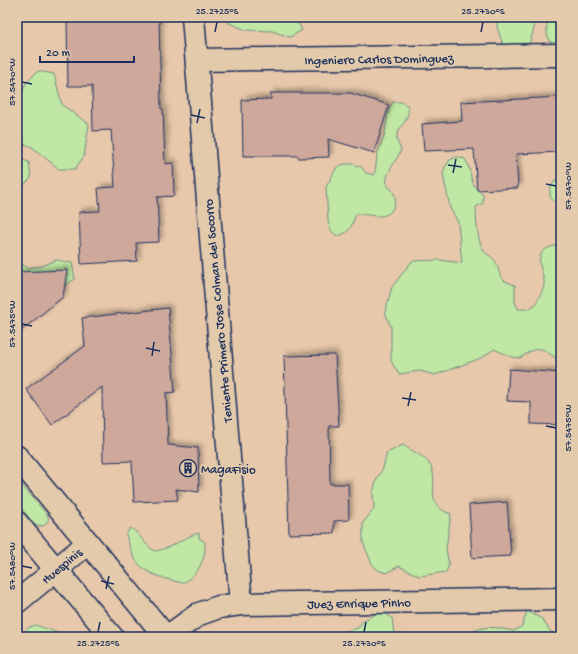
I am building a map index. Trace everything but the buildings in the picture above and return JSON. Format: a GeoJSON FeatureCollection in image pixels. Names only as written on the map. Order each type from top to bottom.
{"type":"FeatureCollection","features":[{"type":"Feature","properties":{"kind":"street","name":"Teniente Primero Jose Colman del Socorro"},"geometry":{"type":"LineString","coordinates":[[193,17],[241,604]]}},
{"type":"Feature","properties":{"kind":"street","name":"Ingeniero Carlos Dominguez"},"geometry":{"type":"LineString","coordinates":[[197,60],[561,55]]}},
{"type":"Feature","properties":{"kind":"street"},"geometry":{"type":"LineString","coordinates":[[17,457],[166,637]]}},
{"type":"Feature","properties":{"kind":"street"},"geometry":{"type":"LineString","coordinates":[[17,523],[112,637]]}},
{"type":"Feature","properties":{"kind":"street","name":"Huespinis"},"geometry":{"type":"LineString","coordinates":[[17,602],[56,568],[88,543]]}},
{"type":"Feature","properties":{"kind":"street","name":"Juez Enrique Pinho"},"geometry":{"type":"LineString","coordinates":[[166,637],[199,614],[219,607],[241,604],[561,599]]}},
{"type":"Feature","properties":{"kind":"green space"},"geometry":{"type":"Polygon","coordinates":[[[228,17],[295,17],[302,30],[290,37],[272,31],[246,30],[229,23],[228,17]]]}},
{"type":"Feature","properties":{"kind":"green space"},"geometry":{"type":"Polygon","coordinates":[[[498,17],[534,17],[535,25],[530,42],[525,47],[509,49],[503,45],[497,27],[498,17]]]}},
{"type":"Feature","properties":{"kind":"green space"},"geometry":{"type":"Polygon","coordinates":[[[548,17],[561,17],[561,48],[552,44],[548,36],[548,17]]]}},
{"type":"Feature","properties":{"kind":"green space"},"geometry":{"type":"Polygon","coordinates":[[[38,71],[54,74],[62,105],[89,124],[84,156],[75,169],[59,169],[32,147],[17,141],[17,105],[26,83],[38,71]]]}},
{"type":"Feature","properties":{"kind":"green space"},"geometry":{"type":"Polygon","coordinates":[[[393,102],[401,102],[408,106],[408,116],[397,135],[397,141],[401,150],[389,171],[387,178],[388,185],[395,196],[394,206],[391,211],[382,216],[356,214],[348,231],[337,236],[331,231],[328,221],[326,187],[337,167],[344,164],[353,164],[361,167],[366,173],[374,175],[378,153],[384,136],[389,111],[393,102]]]}},
{"type":"Feature","properties":{"kind":"green space"},"geometry":{"type":"Polygon","coordinates":[[[457,157],[465,159],[475,186],[483,195],[483,203],[476,207],[476,217],[479,240],[483,250],[495,261],[501,277],[505,281],[515,285],[515,302],[518,309],[528,309],[535,305],[544,285],[540,263],[541,254],[551,247],[561,245],[561,361],[541,349],[533,350],[520,358],[512,357],[494,349],[481,358],[435,375],[420,371],[399,374],[391,361],[391,327],[385,312],[392,287],[412,261],[439,260],[462,263],[458,222],[450,208],[443,174],[445,167],[450,160],[457,157]]]}},
{"type":"Feature","properties":{"kind":"green space"},"geometry":{"type":"Polygon","coordinates":[[[17,158],[29,162],[31,178],[17,192],[17,158]]]}},
{"type":"Feature","properties":{"kind":"green space"},"geometry":{"type":"Polygon","coordinates":[[[555,181],[561,182],[561,204],[556,203],[550,197],[550,188],[555,181]]]}},
{"type":"Feature","properties":{"kind":"green space"},"geometry":{"type":"Polygon","coordinates":[[[17,260],[27,268],[42,266],[56,260],[72,263],[75,279],[61,288],[17,284],[17,260]]]}},
{"type":"Feature","properties":{"kind":"green space"},"geometry":{"type":"Polygon","coordinates":[[[403,445],[428,462],[433,472],[434,499],[442,510],[451,514],[446,549],[449,565],[446,572],[419,576],[399,566],[386,573],[378,570],[372,564],[363,542],[363,523],[374,509],[373,492],[377,479],[383,468],[387,453],[403,445]]]}},
{"type":"Feature","properties":{"kind":"green space"},"geometry":{"type":"Polygon","coordinates":[[[17,479],[48,516],[47,522],[43,526],[35,525],[17,503],[17,479]]]}},
{"type":"Feature","properties":{"kind":"green space"},"geometry":{"type":"Polygon","coordinates":[[[130,528],[137,533],[151,549],[155,551],[167,548],[199,533],[199,538],[205,542],[204,553],[203,559],[194,575],[183,583],[152,574],[141,567],[133,556],[126,535],[130,528]]]}},
{"type":"Feature","properties":{"kind":"green space"},"geometry":{"type":"Polygon","coordinates":[[[527,611],[542,619],[551,632],[561,637],[463,637],[468,633],[484,628],[514,631],[522,626],[527,611]]]}},
{"type":"Feature","properties":{"kind":"green space"},"geometry":{"type":"Polygon","coordinates":[[[377,613],[385,613],[392,618],[394,635],[403,634],[408,637],[332,637],[334,634],[358,628],[363,621],[377,613]]]}},
{"type":"Feature","properties":{"kind":"green space"},"geometry":{"type":"Polygon","coordinates":[[[35,625],[54,632],[70,634],[84,632],[91,634],[94,637],[20,637],[28,628],[35,625]]]}},
{"type":"Feature","properties":{"kind":"place","name":"MagaFisio"},"geometry":{"type":"Point","coordinates":[188,468]}}]}
